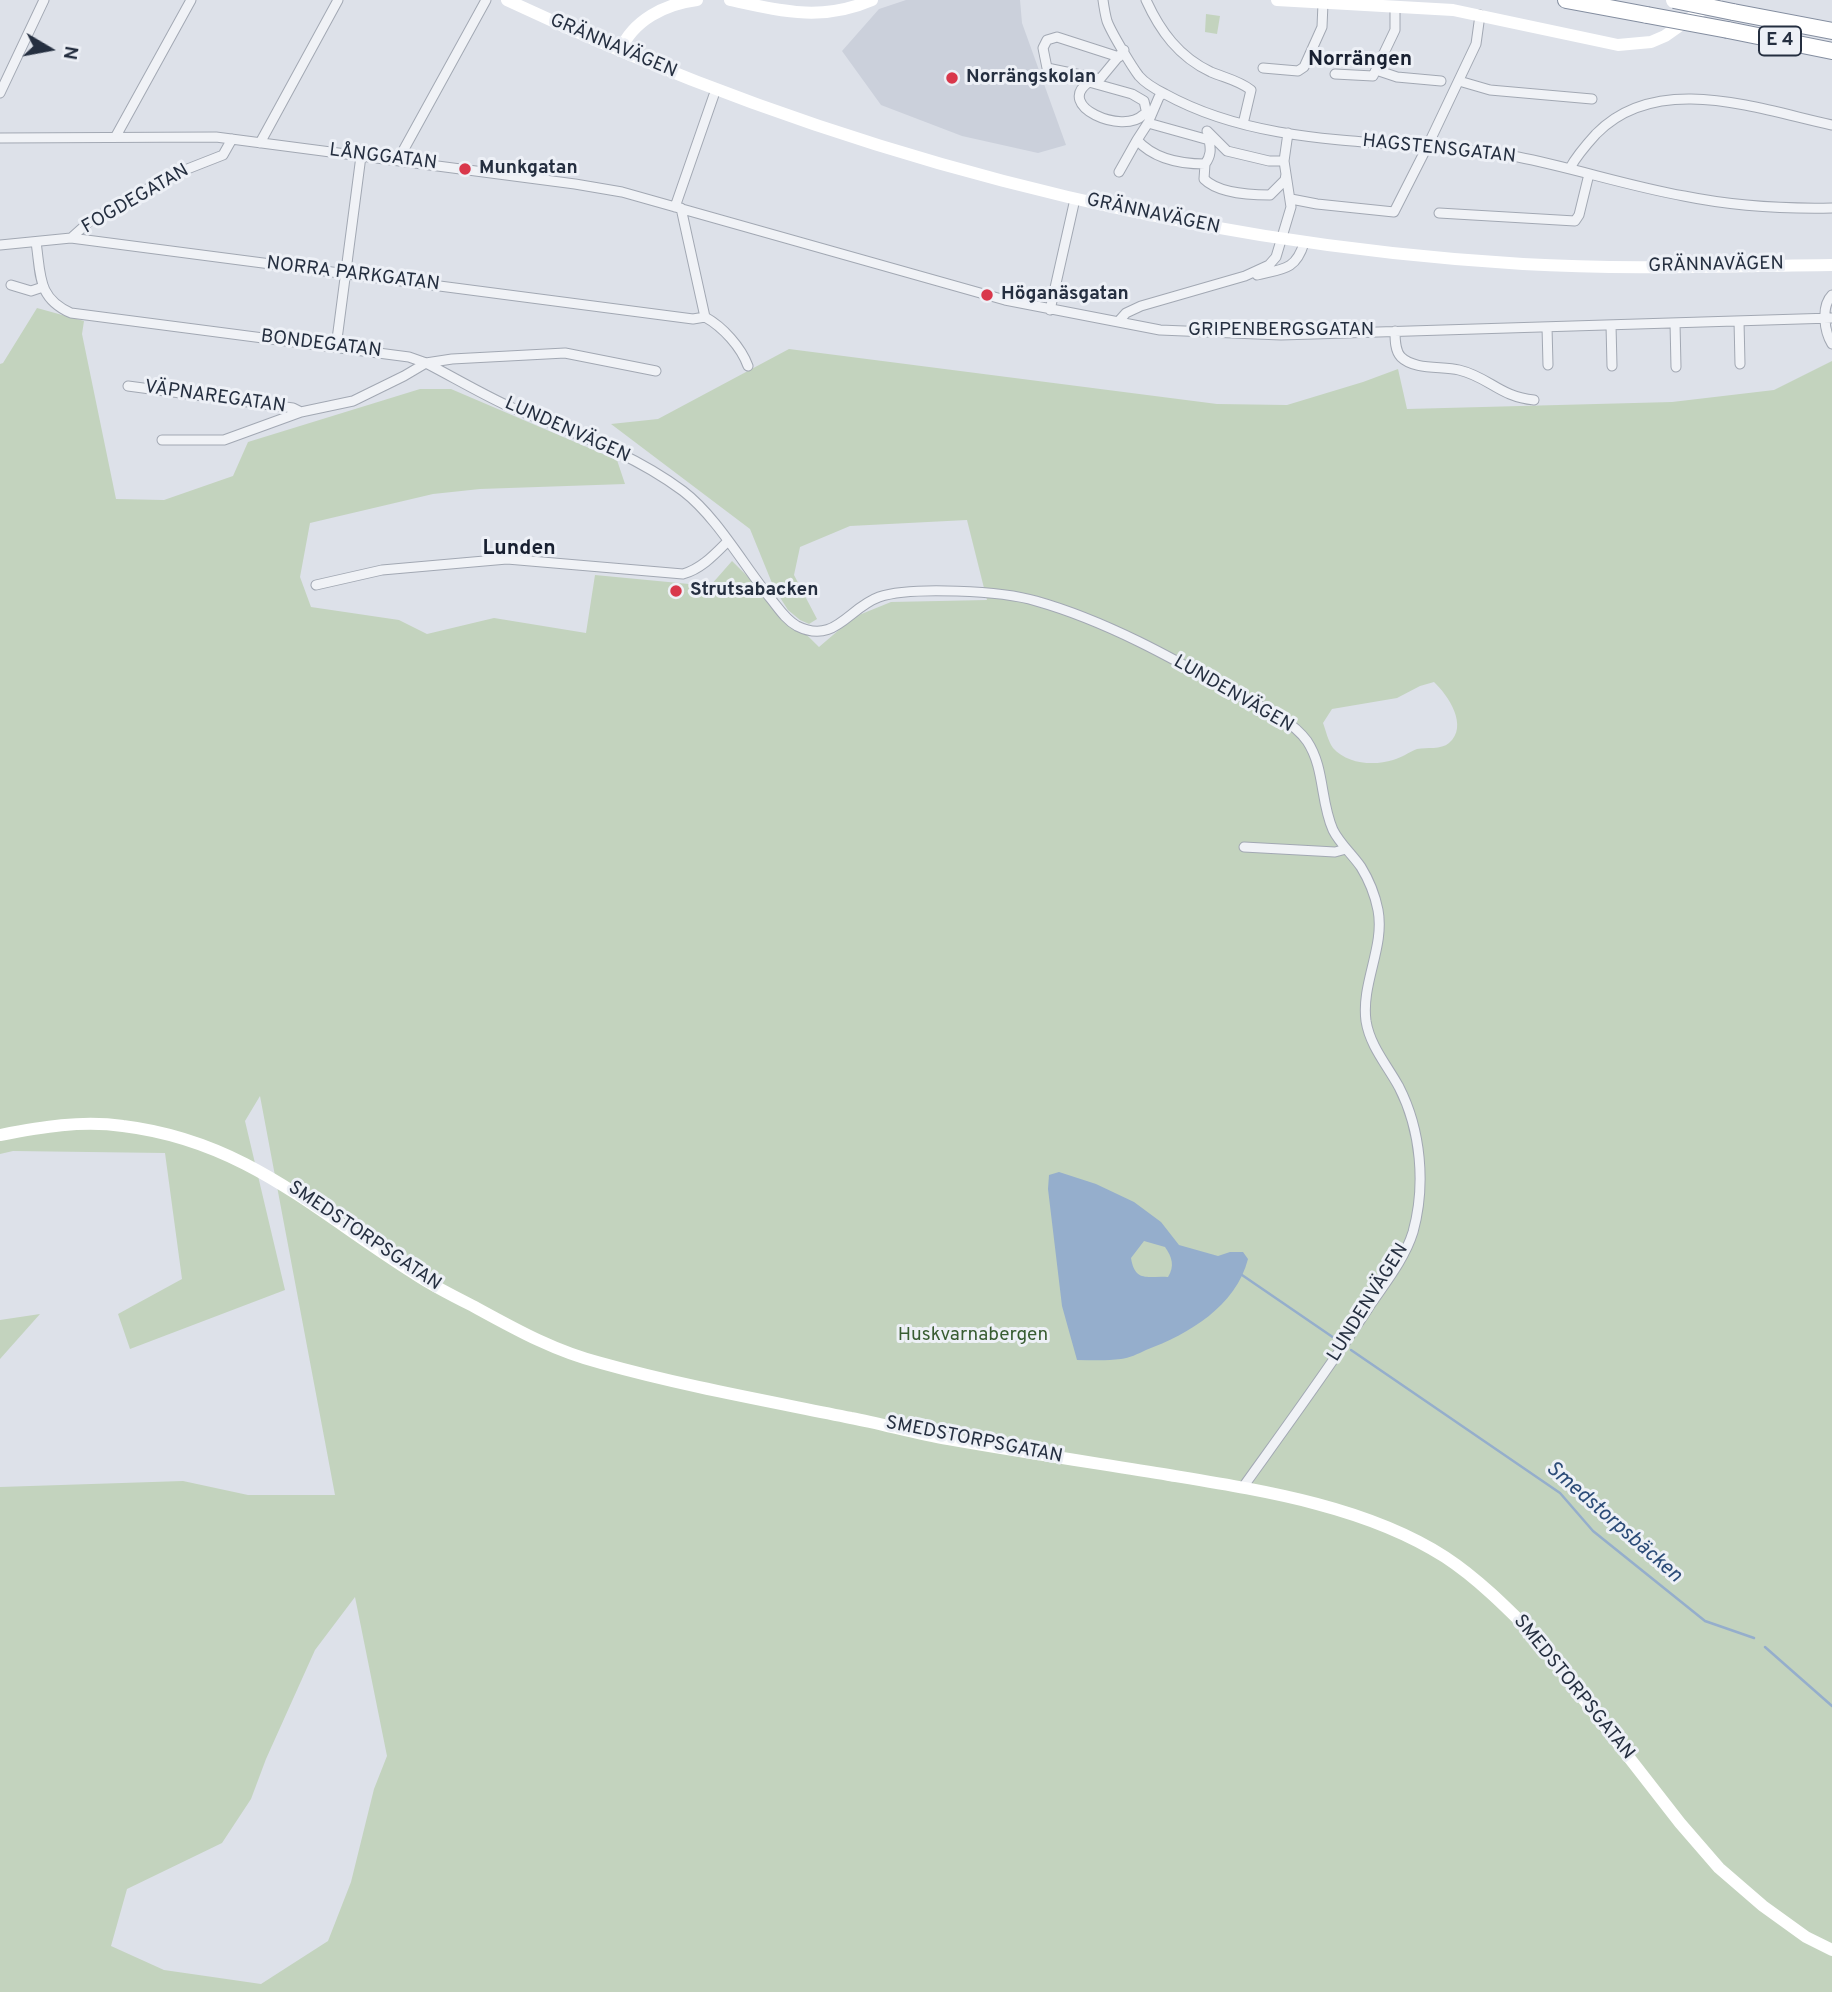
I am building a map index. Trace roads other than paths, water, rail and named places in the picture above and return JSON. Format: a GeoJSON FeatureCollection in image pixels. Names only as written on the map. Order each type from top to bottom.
{"type":"FeatureCollection","features":[{"type":"Feature","properties":{"kind":"highway","name":"E 4"},"geometry":{"type":"LineString","coordinates":[[1566,0],[1832,51]]}},
{"type":"Feature","properties":{"kind":"highway","name":"E 4"},"geometry":{"type":"LineString","coordinates":[[1674,0],[1832,31]]}},
{"type":"Feature","properties":{"kind":"highway"},"geometry":{"type":"LineString","coordinates":[[1733,12],[1832,22]]}},
{"type":"Feature","properties":{"kind":"street"},"geometry":{"type":"LineString","coordinates":[[0,93],[44,0]]}},
{"type":"Feature","properties":{"kind":"street"},"geometry":{"type":"LineString","coordinates":[[116,136],[191,0]]}},
{"type":"Feature","properties":{"kind":"street"},"geometry":{"type":"LineString","coordinates":[[260,143],[338,0]]}},
{"type":"Feature","properties":{"kind":"street"},"geometry":{"type":"LineString","coordinates":[[398,160],[486,0]]}},
{"type":"Feature","properties":{"kind":"street","name":"GRÄNNAVÄGEN"},"geometry":{"type":"LineString","coordinates":[[507,0],[620,51],[716,89],[907,154],[1074,199],[1151,216],[1304,243],[1525,264],[1612,267],[1832,265]]}},
{"type":"Feature","properties":{"kind":"street"},"geometry":{"type":"LineString","coordinates":[[620,51],[634,28],[649,16],[669,7],[697,0]]}},
{"type":"Feature","properties":{"kind":"street"},"geometry":{"type":"LineString","coordinates":[[730,0],[789,13],[810,14],[837,11],[872,0]]}},
{"type":"Feature","properties":{"kind":"street","name":"HAGSTENSGATAN"},"geometry":{"type":"LineString","coordinates":[[1103,0],[1108,22],[1121,53],[1140,77],[1163,93],[1205,112],[1243,124],[1314,138],[1371,144],[1429,145],[1517,157],[1661,192],[1723,203],[1764,207],[1832,208]]}},
{"type":"Feature","properties":{"kind":"street"},"geometry":{"type":"LineString","coordinates":[[1146,0],[1160,29],[1192,62],[1233,79],[1251,90],[1243,124]]}},
{"type":"Feature","properties":{"kind":"street"},"geometry":{"type":"LineString","coordinates":[[1277,0],[1453,10],[1607,43],[1629,45],[1651,42],[1665,36],[1716,0]]}},
{"type":"Feature","properties":{"kind":"street"},"geometry":{"type":"LineString","coordinates":[[1263,68],[1298,71],[1304,66],[1322,27],[1322,3]]}},
{"type":"Feature","properties":{"kind":"street"},"geometry":{"type":"LineString","coordinates":[[1335,74],[1373,76],[1395,30],[1395,7]]}},
{"type":"Feature","properties":{"kind":"street"},"geometry":{"type":"LineString","coordinates":[[1291,199],[1394,212],[1476,44],[1480,15]]}},
{"type":"Feature","properties":{"kind":"street"},"geometry":{"type":"LineString","coordinates":[[1057,37],[1121,53],[1100,79],[1048,68],[1044,58],[1047,40],[1057,37]]}},
{"type":"Feature","properties":{"kind":"street"},"geometry":{"type":"LineString","coordinates":[[1376,70],[1397,78],[1441,81]]}},
{"type":"Feature","properties":{"kind":"street"},"geometry":{"type":"LineString","coordinates":[[1459,81],[1490,90],[1592,99]]}},
{"type":"Feature","properties":{"kind":"street"},"geometry":{"type":"LineString","coordinates":[[1149,117],[1144,101],[1132,94],[1089,82],[1080,91],[1078,100],[1081,105],[1110,120],[1131,123],[1149,117],[1208,136],[1227,151],[1269,161],[1283,160]]}},
{"type":"Feature","properties":{"kind":"street"},"geometry":{"type":"LineString","coordinates":[[716,89],[678,207],[705,317],[717,324],[744,356],[748,366]]}},
{"type":"Feature","properties":{"kind":"street"},"geometry":{"type":"LineString","coordinates":[[1119,172],[1158,97],[1163,93]]}},
{"type":"Feature","properties":{"kind":"street"},"geometry":{"type":"LineString","coordinates":[[1570,168],[1576,155],[1603,127],[1623,112],[1641,104],[1663,100],[1711,100],[1832,125]]}},
{"type":"Feature","properties":{"kind":"street"},"geometry":{"type":"LineString","coordinates":[[1205,112],[1211,148],[1204,179],[1209,184],[1238,193],[1270,195],[1285,180],[1286,172]]}},
{"type":"Feature","properties":{"kind":"street"},"geometry":{"type":"LineString","coordinates":[[1118,322],[1126,313],[1141,306],[1245,276],[1269,265],[1276,257],[1291,207],[1283,160],[1288,132]]}},
{"type":"Feature","properties":{"kind":"street","name":"LÅNGGATAN"},"geometry":{"type":"LineString","coordinates":[[0,138],[116,136],[232,139],[398,160],[622,192],[799,242]]}},
{"type":"Feature","properties":{"kind":"street","name":"FOGDEGATAN"},"geometry":{"type":"LineString","coordinates":[[71,238],[90,221],[172,175],[223,155],[232,139]]}},
{"type":"Feature","properties":{"kind":"street"},"geometry":{"type":"LineString","coordinates":[[1137,140],[1143,147],[1167,159],[1180,163],[1206,164]]}},
{"type":"Feature","properties":{"kind":"street"},"geometry":{"type":"LineString","coordinates":[[336,347],[361,156]]}},
{"type":"Feature","properties":{"kind":"street"},"geometry":{"type":"LineString","coordinates":[[1440,213],[1575,221],[1579,215],[1589,174]]}},
{"type":"Feature","properties":{"kind":"street"},"geometry":{"type":"LineString","coordinates":[[1050,310],[1074,199]]}},
{"type":"Feature","properties":{"kind":"street","name":"NORRA PARKGATAN"},"geometry":{"type":"LineString","coordinates":[[0,245],[71,238],[693,318],[705,317]]}},
{"type":"Feature","properties":{"kind":"street"},"geometry":{"type":"LineString","coordinates":[[11,285],[32,291],[43,287],[36,242]]}},
{"type":"Feature","properties":{"kind":"street","name":"GRIPENBERGSGATAN"},"geometry":{"type":"LineString","coordinates":[[799,242],[974,292],[1050,310],[1160,330],[1227,335],[1829,318]]}},
{"type":"Feature","properties":{"kind":"street"},"geometry":{"type":"LineString","coordinates":[[1245,276],[1259,275],[1294,264],[1300,257],[1304,243]]}},
{"type":"Feature","properties":{"kind":"street","name":"BONDEGATAN"},"geometry":{"type":"LineString","coordinates":[[43,287],[48,299],[71,313],[409,357],[426,363],[452,359],[565,353],[656,371]]}},
{"type":"Feature","properties":{"kind":"street"},"geometry":{"type":"LineString","coordinates":[[1832,295],[1827,300],[1828,338],[1832,344]]}},
{"type":"Feature","properties":{"kind":"street"},"geometry":{"type":"LineString","coordinates":[[1739,321],[1740,364]]}},
{"type":"Feature","properties":{"kind":"street"},"geometry":{"type":"LineString","coordinates":[[1675,323],[1676,367]]}},
{"type":"Feature","properties":{"kind":"street"},"geometry":{"type":"LineString","coordinates":[[1611,325],[1612,366]]}},
{"type":"Feature","properties":{"kind":"street"},"geometry":{"type":"LineString","coordinates":[[1547,327],[1548,365]]}},
{"type":"Feature","properties":{"kind":"street","name":"GRIPENBERGSGATAN"},"geometry":{"type":"LineString","coordinates":[[1395,331],[1397,351],[1400,357],[1408,361],[1458,369],[1508,395],[1534,400]]}},
{"type":"Feature","properties":{"kind":"street","name":"VÄPNAREGATAN"},"geometry":{"type":"LineString","coordinates":[[162,440],[224,440],[301,412],[353,401],[426,363]]}},
{"type":"Feature","properties":{"kind":"street","name":"LUNDENVÄGEN"},"geometry":{"type":"LineString","coordinates":[[426,363],[503,403],[614,450],[685,492],[702,509],[788,619],[812,631],[823,632],[835,628],[859,607],[893,593],[1005,593],[1043,603],[1147,646],[1267,710],[1297,730],[1308,743],[1318,761],[1329,819],[1368,880],[1378,912],[1378,936],[1366,992],[1366,1023],[1373,1044],[1399,1088],[1415,1127],[1419,1169],[1417,1210],[1403,1255],[1344,1346],[1243,1487]]}},
{"type":"Feature","properties":{"kind":"street","name":"VÄPNAREGATAN"},"geometry":{"type":"LineString","coordinates":[[128,386],[293,408],[301,412]]}},
{"type":"Feature","properties":{"kind":"street"},"geometry":{"type":"LineString","coordinates":[[316,585],[382,570],[507,559],[683,574],[703,564],[727,542]]}},
{"type":"Feature","properties":{"kind":"street"},"geometry":{"type":"LineString","coordinates":[[1244,847],[1335,852],[1346,849]]}},
{"type":"Feature","properties":{"kind":"street","name":"SMEDSTORPSGATAN"},"geometry":{"type":"LineString","coordinates":[[0,1135],[74,1124],[112,1125],[162,1133],[208,1146],[276,1179],[417,1276],[525,1335],[555,1349],[601,1364],[942,1438],[1243,1487],[1301,1500],[1366,1520],[1420,1544],[1472,1577],[1532,1633],[1718,1868],[1763,1906],[1806,1937],[1832,1950]]}},
{"type":"Feature","properties":{"kind":"water"},"geometry":{"type":"Polygon","coordinates":[[[1059,1172],[1096,1184],[1134,1202],[1161,1222],[1179,1245],[1218,1256],[1243,1252],[1248,1259],[1242,1276],[1222,1304],[1194,1327],[1178,1336],[1124,1358],[1077,1360],[1062,1306],[1048,1189],[1049,1175],[1059,1172]],[[1144,1241],[1131,1258],[1136,1272],[1144,1276],[1168,1277],[1172,1262],[1165,1247],[1144,1241]]]}},
{"type":"Feature","properties":{"kind":"waterway","name":"Smedstorpsbäcken"},"geometry":{"type":"LineString","coordinates":[[1242,1275],[1337,1340]]}},
{"type":"Feature","properties":{"kind":"waterway","name":"Smedstorpsbäcken"},"geometry":{"type":"LineString","coordinates":[[1351,1350],[1560,1493],[1593,1531],[1705,1621],[1754,1638]]}},
{"type":"Feature","properties":{"kind":"waterway","name":"Smedstorpsbäcken"},"geometry":{"type":"LineString","coordinates":[[1765,1647],[1832,1706]]}},
{"type":"Feature","properties":{"kind":"place","name":"Norrängskolan"},"geometry":{"type":"Point","coordinates":[952,78]}},
{"type":"Feature","properties":{"kind":"place","name":"Munkgatan"},"geometry":{"type":"Point","coordinates":[465,169]}},
{"type":"Feature","properties":{"kind":"place","name":"Höganäsgatan"},"geometry":{"type":"Point","coordinates":[987,295]}},
{"type":"Feature","properties":{"kind":"place","name":"Strutsabacken"},"geometry":{"type":"Point","coordinates":[676,591]}},
{"type":"Feature","properties":{"kind":"district","name":"Norrängen"},"geometry":{"type":"Point","coordinates":[1360,61]}},
{"type":"Feature","properties":{"kind":"district","name":"Lunden"},"geometry":{"type":"Point","coordinates":[519,550]}},
{"type":"Feature","properties":{"kind":"park label","name":"Huskvarnabergen"},"geometry":{"type":"Point","coordinates":[973,1336]}}]}
